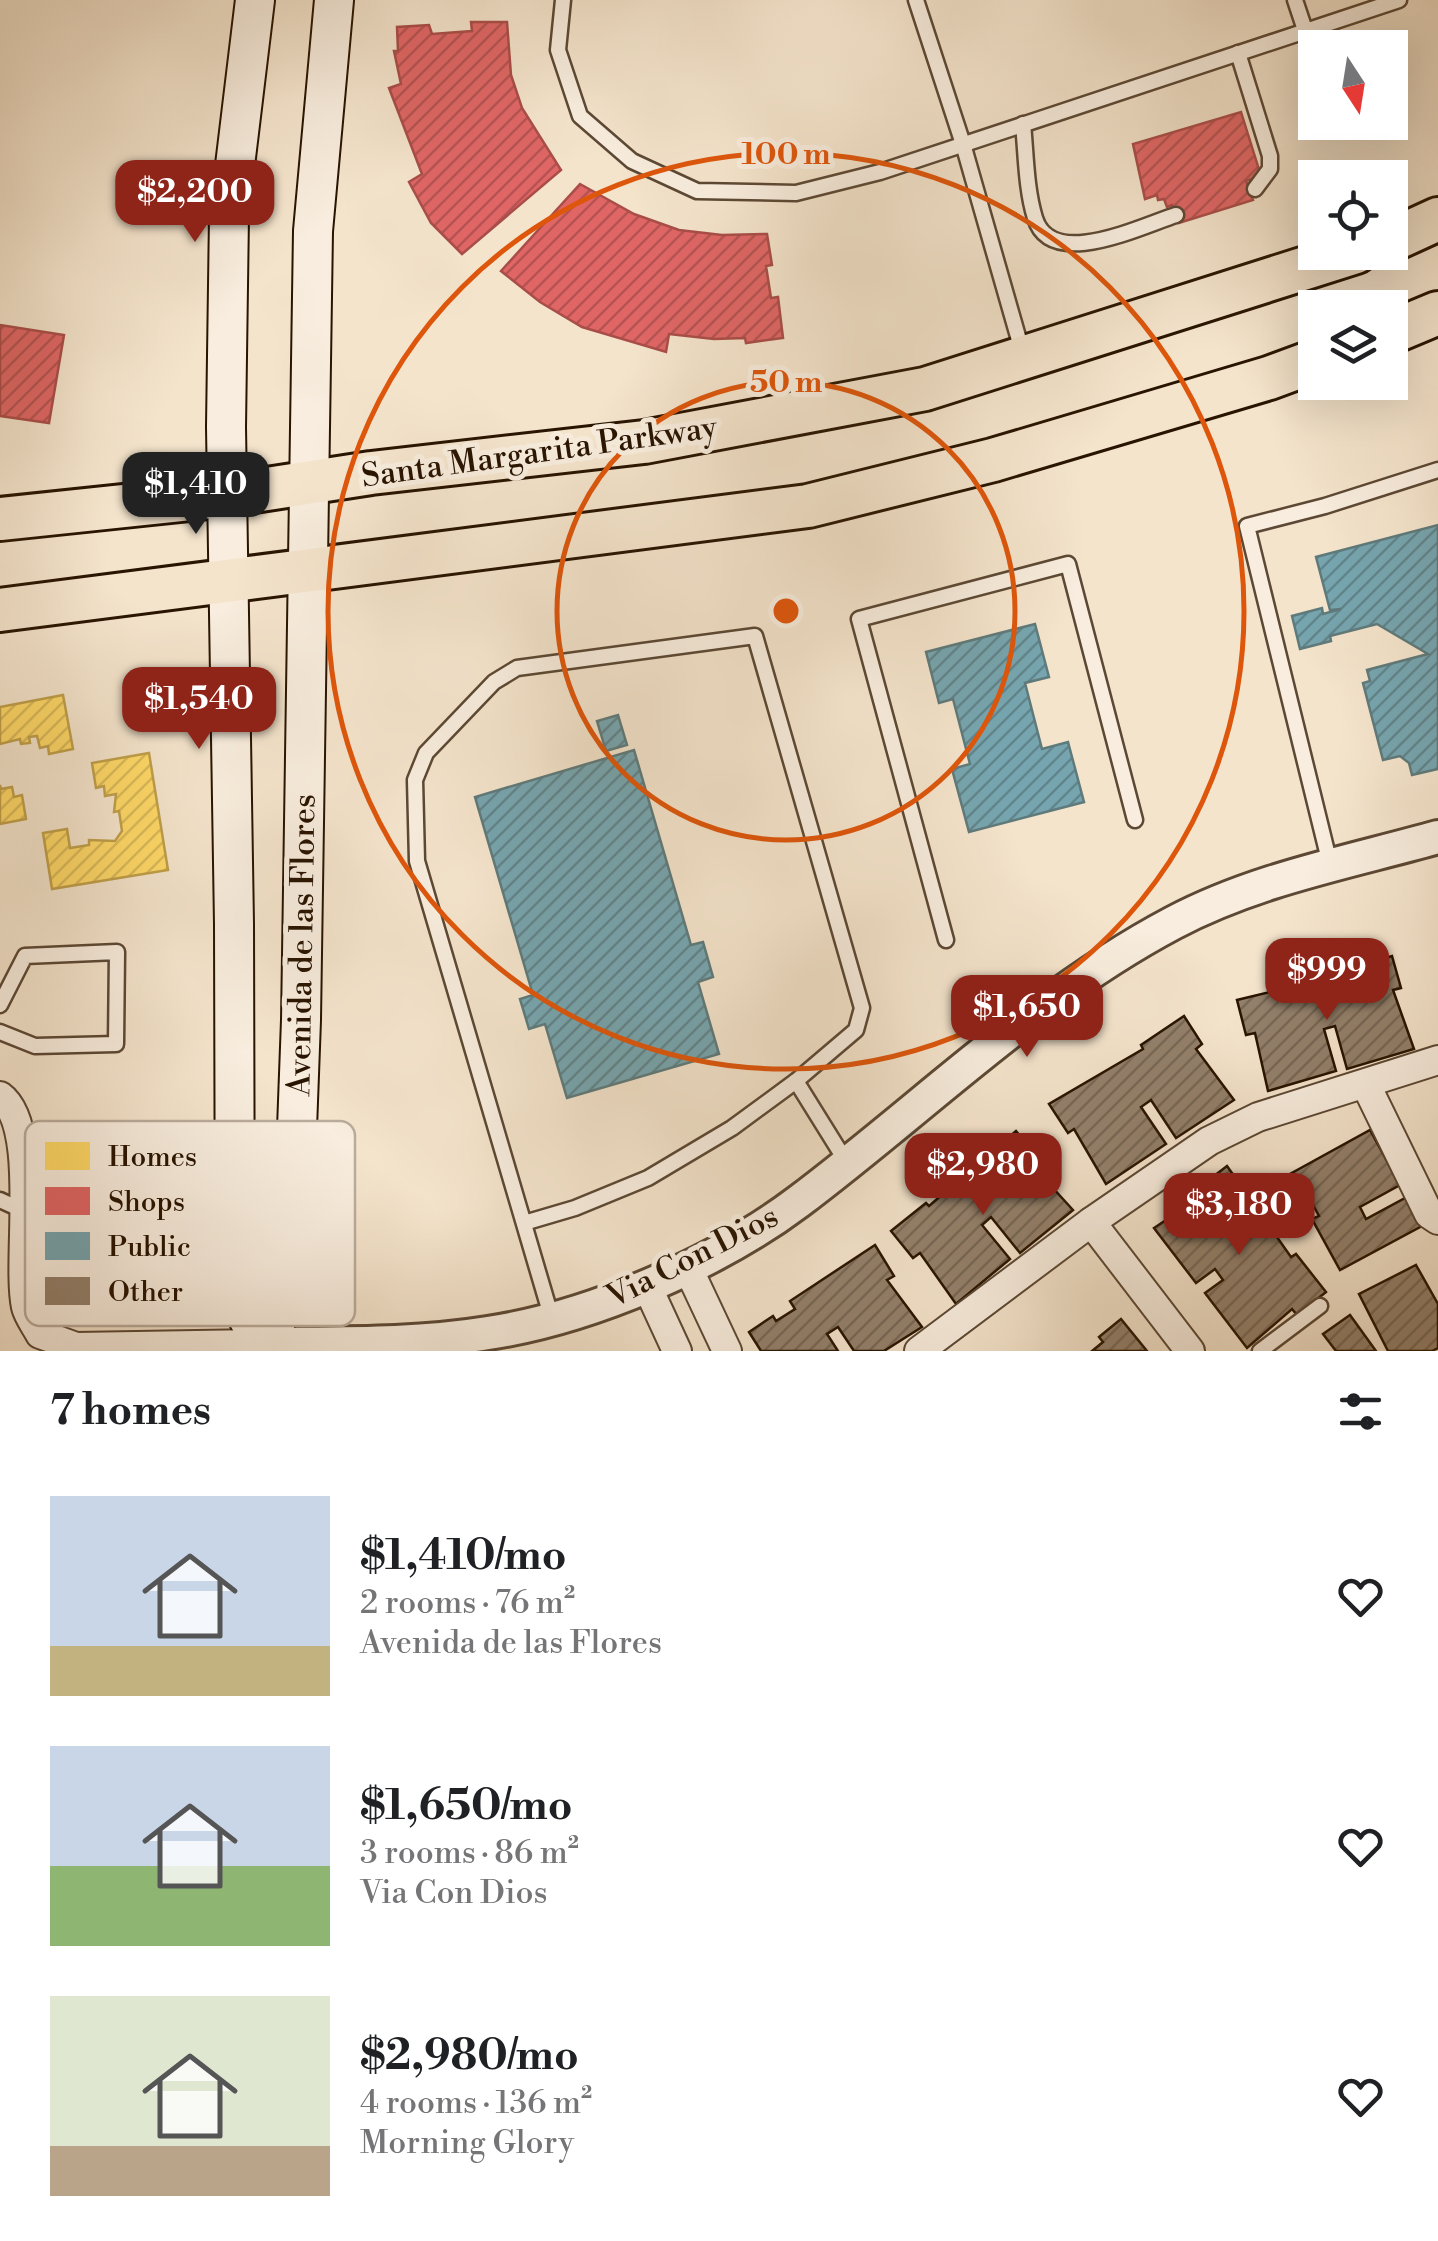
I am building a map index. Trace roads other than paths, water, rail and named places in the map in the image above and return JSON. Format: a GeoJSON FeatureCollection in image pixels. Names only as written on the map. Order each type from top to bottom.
{"type":"FeatureCollection","features":[{"type":"Feature","properties":{"kind":"main road","name":"Avenida de las Flores"},"geometry":{"type":"LineString","coordinates":[[234,1121],[229,215],[255,0]]}},
{"type":"Feature","properties":{"kind":"main road","name":"Avenida de las Flores"},"geometry":{"type":"LineString","coordinates":[[298,1121],[312,231],[334,0]]}},
{"type":"Feature","properties":{"kind":"main road"},"geometry":{"type":"LineString","coordinates":[[1408,233],[1438,219]]}},
{"type":"Feature","properties":{"kind":"main road","name":"Santa Margarita Parkway"},"geometry":{"type":"LineString","coordinates":[[0,519],[644,442],[925,389],[1301,270]]}},
{"type":"Feature","properties":{"kind":"main road"},"geometry":{"type":"LineString","coordinates":[[1408,325],[1438,313]]}},
{"type":"Feature","properties":{"kind":"main road"},"geometry":{"type":"LineString","coordinates":[[0,610],[808,506],[993,460],[1298,367]]}},
{"type":"Feature","properties":{"kind":"street","name":"Via Con Dios"},"geometry":{"type":"LineString","coordinates":[[262,1347],[489,1334],[552,1320],[648,1286],[744,1237],[796,1204],[1065,990],[1176,921],[1241,893],[1330,864],[1438,837]]}},
{"type":"Feature","properties":{"kind":"street"},"geometry":{"type":"LineString","coordinates":[[919,1351],[1091,1222],[1209,1141],[1258,1117],[1438,1060]]}},
{"type":"Feature","properties":{"kind":"street"},"geometry":{"type":"LineString","coordinates":[[1366,1085],[1429,1214],[1438,1220]]}},
{"type":"Feature","properties":{"kind":"street"},"geometry":{"type":"LineString","coordinates":[[0,1096],[8,1101],[21,1138],[12,1206],[25,1301]]}},
{"type":"Feature","properties":{"kind":"street"},"geometry":{"type":"LineString","coordinates":[[1091,1222],[1190,1351]]}},
{"type":"Feature","properties":{"kind":"street"},"geometry":{"type":"LineString","coordinates":[[687,1266],[727,1351]]}},
{"type":"Feature","properties":{"kind":"street"},"geometry":{"type":"LineString","coordinates":[[648,1286],[677,1351]]}},
{"type":"Feature","properties":{"kind":"street"},"geometry":{"type":"LineString","coordinates":[[36,1326],[40,1334],[76,1348],[262,1347]]}},
{"type":"Feature","properties":{"kind":"lane"},"geometry":{"type":"LineString","coordinates":[[563,0],[558,50],[580,116],[632,161],[697,190],[796,194],[880,172],[1298,32]]}},
{"type":"Feature","properties":{"kind":"lane"},"geometry":{"type":"LineString","coordinates":[[916,0],[1024,360]]}},
{"type":"Feature","properties":{"kind":"lane"},"geometry":{"type":"LineString","coordinates":[[1295,0],[1305,30],[1399,0]]}},
{"type":"Feature","properties":{"kind":"lane"},"geometry":{"type":"LineString","coordinates":[[1238,53],[1270,156],[1270,169],[1255,189]]}},
{"type":"Feature","properties":{"kind":"lane"},"geometry":{"type":"LineString","coordinates":[[1023,124],[1034,216],[1039,230],[1051,240],[1068,246],[1084,244],[1176,215]]}},
{"type":"Feature","properties":{"kind":"lane"},"geometry":{"type":"LineString","coordinates":[[1330,864],[1247,526],[1438,470]]}},
{"type":"Feature","properties":{"kind":"lane"},"geometry":{"type":"LineString","coordinates":[[946,940],[858,618],[1068,564],[1134,820]]}},
{"type":"Feature","properties":{"kind":"lane"},"geometry":{"type":"LineString","coordinates":[[524,1223],[575,1208],[648,1178],[732,1128],[856,1030],[862,1008],[755,636],[517,668],[494,682],[426,753],[414,780],[417,862],[552,1320]]}},
{"type":"Feature","properties":{"kind":"lane"},"geometry":{"type":"LineString","coordinates":[[0,1005],[25,956],[117,952],[116,1044],[35,1046],[0,1032]]}},
{"type":"Feature","properties":{"kind":"lane"},"geometry":{"type":"LineString","coordinates":[[796,1081],[848,1163]]}},
{"type":"Feature","properties":{"kind":"lane"},"geometry":{"type":"LineString","coordinates":[[1260,1351],[1320,1306]]}}]}
